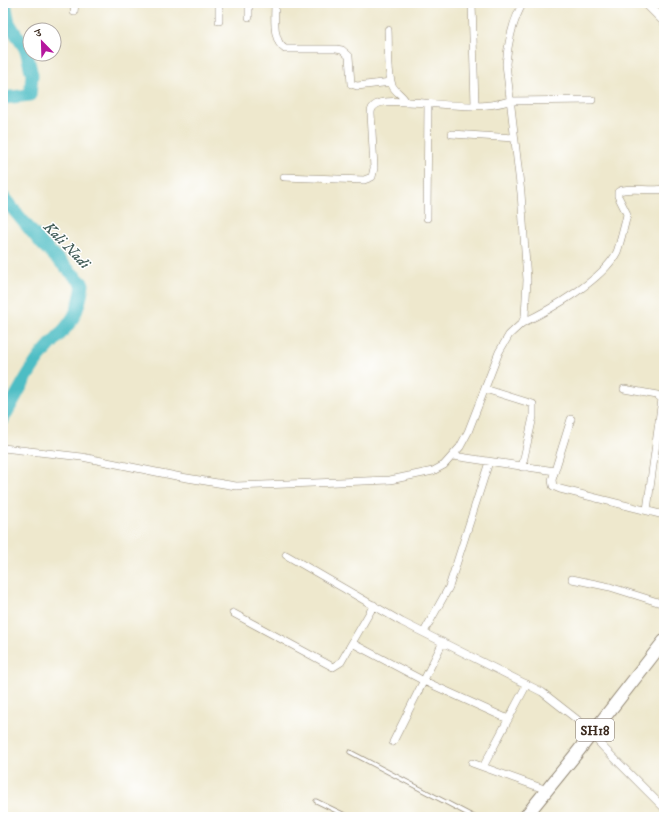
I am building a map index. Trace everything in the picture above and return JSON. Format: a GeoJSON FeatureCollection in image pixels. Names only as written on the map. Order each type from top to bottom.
{"type":"FeatureCollection","features":[{"type":"Feature","properties":{"kind":"main road","name":"SH18"},"geometry":{"type":"LineString","coordinates":[[525,817],[664,641]]}},
{"type":"Feature","properties":{"kind":"street"},"geometry":{"type":"LineString","coordinates":[[74,12],[75,3]]}},
{"type":"Feature","properties":{"kind":"street"},"geometry":{"type":"LineString","coordinates":[[219,3],[219,21]]}},
{"type":"Feature","properties":{"kind":"street"},"geometry":{"type":"LineString","coordinates":[[249,3],[249,17]]}},
{"type":"Feature","properties":{"kind":"street"},"geometry":{"type":"LineString","coordinates":[[275,3],[276,31],[281,47],[291,50],[336,48],[342,50],[349,56],[351,84],[357,86],[391,82]]}},
{"type":"Feature","properties":{"kind":"street"},"geometry":{"type":"LineString","coordinates":[[472,3],[476,104]]}},
{"type":"Feature","properties":{"kind":"street"},"geometry":{"type":"LineString","coordinates":[[522,322],[527,301],[528,280],[521,193],[509,101],[506,64],[513,24],[523,3]]}},
{"type":"Feature","properties":{"kind":"street"},"geometry":{"type":"LineString","coordinates":[[646,3],[664,21]]}},
{"type":"Feature","properties":{"kind":"street"},"geometry":{"type":"LineString","coordinates":[[388,30],[391,82],[396,91],[404,98],[406,102]]}},
{"type":"Feature","properties":{"kind":"street"},"geometry":{"type":"LineString","coordinates":[[284,177],[364,180],[369,178],[373,173],[374,168],[371,110],[379,103],[406,102],[497,104],[509,101],[592,100]]}},
{"type":"Feature","properties":{"kind":"street"},"geometry":{"type":"LineString","coordinates":[[427,218],[428,103]]}},
{"type":"Feature","properties":{"kind":"street"},"geometry":{"type":"LineString","coordinates":[[452,134],[514,138]]}},
{"type":"Feature","properties":{"kind":"street"},"geometry":{"type":"LineString","coordinates":[[6,448],[82,457],[236,486],[346,483],[404,478],[439,468],[453,456],[468,432],[503,346],[509,335],[522,322],[546,312],[570,297],[602,271],[613,258],[619,246],[627,214],[618,196],[618,192],[626,189],[649,191],[664,189]]}},
{"type":"Feature","properties":{"kind":"street"},"geometry":{"type":"LineString","coordinates":[[485,389],[532,404],[533,417],[522,467]]}},
{"type":"Feature","properties":{"kind":"street"},"geometry":{"type":"LineString","coordinates":[[624,390],[657,395],[662,399],[647,510]]}},
{"type":"Feature","properties":{"kind":"street"},"geometry":{"type":"LineString","coordinates":[[571,419],[552,483],[555,488],[664,515]]}},
{"type":"Feature","properties":{"kind":"street"},"geometry":{"type":"LineString","coordinates":[[453,456],[555,471]]}},
{"type":"Feature","properties":{"kind":"street"},"geometry":{"type":"LineString","coordinates":[[424,632],[449,587],[489,462]]}},
{"type":"Feature","properties":{"kind":"street"},"geometry":{"type":"LineString","coordinates":[[286,555],[424,632],[542,692],[564,708],[592,734],[664,808]]}},
{"type":"Feature","properties":{"kind":"street"},"geometry":{"type":"LineString","coordinates":[[572,579],[610,587],[664,604]]}},
{"type":"Feature","properties":{"kind":"street"},"geometry":{"type":"LineString","coordinates":[[233,612],[333,667],[341,662],[374,605]]}},
{"type":"Feature","properties":{"kind":"street"},"geometry":{"type":"LineString","coordinates":[[392,742],[443,642]]}},
{"type":"Feature","properties":{"kind":"street"},"geometry":{"type":"LineString","coordinates":[[352,643],[424,681],[508,719]]}},
{"type":"Feature","properties":{"kind":"street"},"geometry":{"type":"LineString","coordinates":[[483,767],[527,684]]}},
{"type":"Feature","properties":{"kind":"street"},"geometry":{"type":"LineString","coordinates":[[472,763],[547,790]]}},
{"type":"Feature","properties":{"kind":"lane"},"geometry":{"type":"LineString","coordinates":[[350,752],[474,817]]}},
{"type":"Feature","properties":{"kind":"lane"},"geometry":{"type":"LineString","coordinates":[[316,801],[349,817]]}},
{"type":"Feature","properties":{"kind":"waterway","name":"Kali Nadi"},"geometry":{"type":"LineString","coordinates":[[3,98],[30,95],[32,75],[26,50],[9,23],[5,3]]}},
{"type":"Feature","properties":{"kind":"waterway","name":"Kali Nadi"},"geometry":{"type":"LineString","coordinates":[[3,197],[42,244],[83,284],[81,298],[73,318],[68,326],[47,348],[34,365],[3,419]]}}]}
